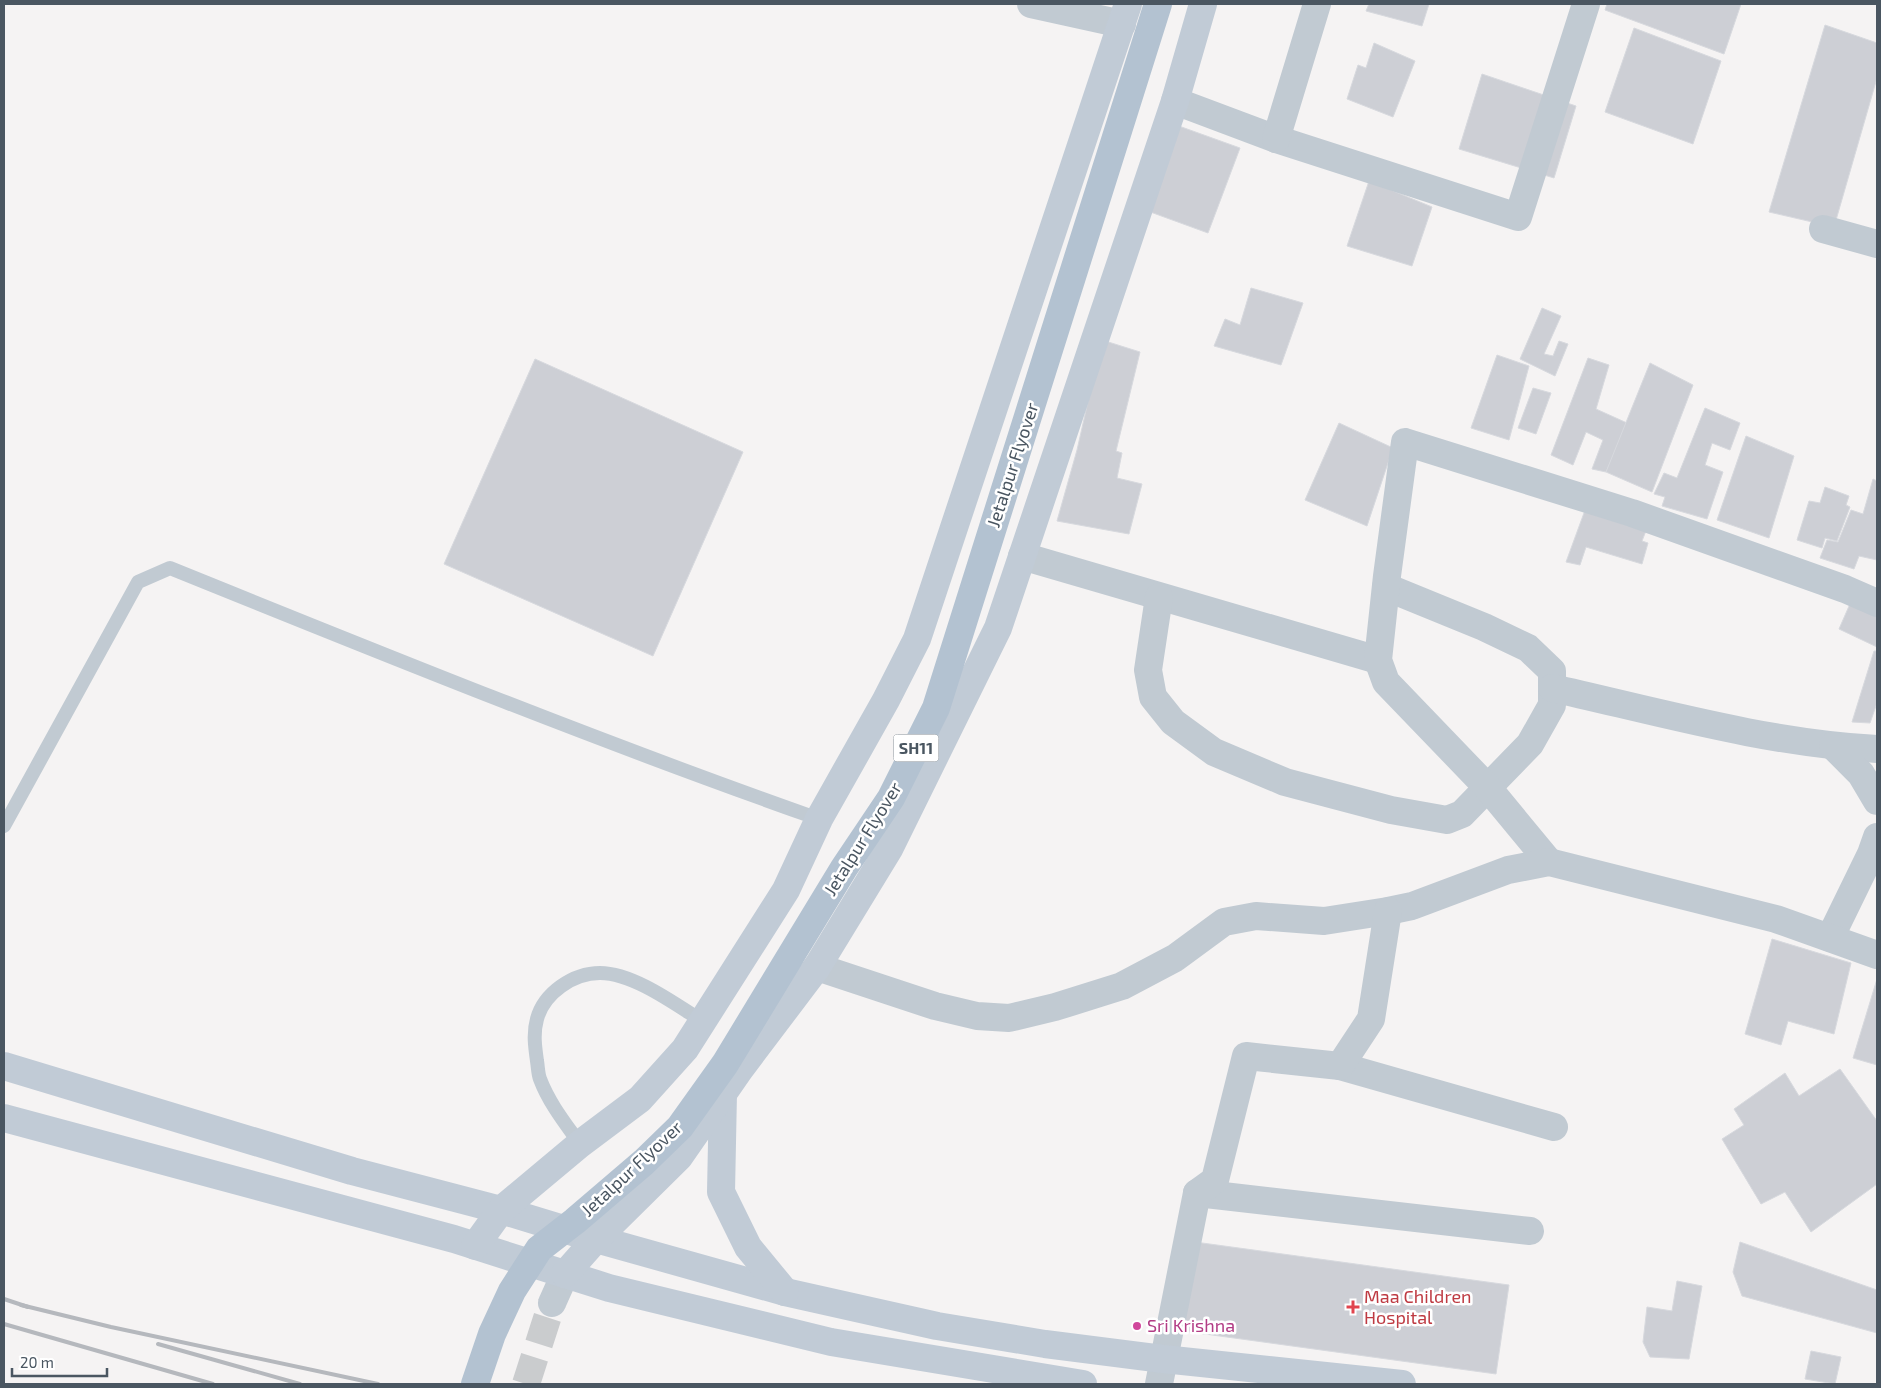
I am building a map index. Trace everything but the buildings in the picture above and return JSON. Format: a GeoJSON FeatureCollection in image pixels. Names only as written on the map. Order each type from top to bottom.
{"type":"FeatureCollection","features":[{"type":"Feature","properties":{"kind":"main road","name":"Jetalpur Flyover"},"geometry":{"type":"LineString","coordinates":[[475,1384],[492,1334],[512,1291],[539,1249],[582,1216],[644,1162],[680,1127],[725,1064],[844,868],[891,798],[931,717],[948,671],[1158,4]]}},
{"type":"Feature","properties":{"kind":"street"},"geometry":{"type":"LineString","coordinates":[[475,1246],[501,1210],[580,1144],[640,1099],[685,1049],[786,890],[819,819],[886,700],[917,639],[1125,14],[1032,4]]}},
{"type":"Feature","properties":{"kind":"street"},"geometry":{"type":"LineString","coordinates":[[552,1303],[565,1274],[596,1239],[679,1157],[723,1093],[817,967],[889,849],[998,628],[1176,101],[1203,4]]}},
{"type":"Feature","properties":{"kind":"street"},"geometry":{"type":"LineString","coordinates":[[1276,139],[1317,4]]}},
{"type":"Feature","properties":{"kind":"street"},"geometry":{"type":"LineString","coordinates":[[1176,101],[1276,139],[1518,216],[1586,4]]}},
{"type":"Feature","properties":{"kind":"street"},"geometry":{"type":"LineString","coordinates":[[1824,229],[1877,244]]}},
{"type":"Feature","properties":{"kind":"street"},"geometry":{"type":"LineString","coordinates":[[1549,862],[1488,788],[1386,682],[1378,660],[1405,442],[1632,513],[1845,589],[1877,603]]}},
{"type":"Feature","properties":{"kind":"street"},"geometry":{"type":"LineString","coordinates":[[1022,556],[1378,660]]}},
{"type":"Feature","properties":{"kind":"street"},"geometry":{"type":"LineString","coordinates":[[1159,597],[1148,670],[1153,697],[1173,722],[1214,752],[1285,782],[1392,810],[1447,820],[1462,814],[1530,744],[1552,705],[1552,671],[1528,648],[1484,626],[1386,586]]}},
{"type":"Feature","properties":{"kind":"street"},"geometry":{"type":"LineString","coordinates":[[1552,688],[1756,734],[1833,746],[1877,748]]}},
{"type":"Feature","properties":{"kind":"street"},"geometry":{"type":"LineString","coordinates":[[1833,746],[1862,774],[1877,801]]}},
{"type":"Feature","properties":{"kind":"street"},"geometry":{"type":"LineString","coordinates":[[1830,938],[1872,854],[1877,837]]}},
{"type":"Feature","properties":{"kind":"street"},"geometry":{"type":"LineString","coordinates":[[817,967],[935,1006],[977,1016],[1009,1018],[1055,1007],[1122,986],[1175,958],[1224,922],[1256,916],[1324,921],[1388,911],[1412,906],[1508,870],[1549,862],[1776,919],[1877,955]]}},
{"type":"Feature","properties":{"kind":"street"},"geometry":{"type":"LineString","coordinates":[[1340,1066],[1371,1019],[1388,911]]}},
{"type":"Feature","properties":{"kind":"street"},"geometry":{"type":"LineString","coordinates":[[1161,1372],[1197,1193],[1215,1180],[1246,1056],[1340,1066],[1554,1127]]}},
{"type":"Feature","properties":{"kind":"street"},"geometry":{"type":"LineString","coordinates":[[4,1066],[352,1171],[501,1210],[596,1239],[785,1292],[937,1326],[1045,1344],[1161,1372],[1402,1384]]}},
{"type":"Feature","properties":{"kind":"street"},"geometry":{"type":"LineString","coordinates":[[723,1093],[721,1192],[748,1247],[785,1292]]}},
{"type":"Feature","properties":{"kind":"street"},"geometry":{"type":"LineString","coordinates":[[4,1118],[475,1246],[609,1288],[831,1342],[1083,1384]]}},
{"type":"Feature","properties":{"kind":"street"},"geometry":{"type":"LineString","coordinates":[[1197,1193],[1530,1231]]}},
{"type":"Feature","properties":{"kind":"lane"},"geometry":{"type":"LineString","coordinates":[[4,826],[138,582],[170,568],[489,697],[688,774],[819,819]]}},
{"type":"Feature","properties":{"kind":"lane"},"geometry":{"type":"LineString","coordinates":[[580,1144],[553,1106],[539,1078],[534,1041],[537,1018],[552,992],[577,978],[600,973],[627,978],[649,988],[702,1021]]}},
{"type":"Feature","properties":{"kind":"tunnel"},"geometry":{"type":"LineString","coordinates":[[526,1384],[552,1303]]}},
{"type":"Feature","properties":{"kind":"railway"},"geometry":{"type":"LineString","coordinates":[[4,1299],[28,1307]]}},
{"type":"Feature","properties":{"kind":"railway"},"geometry":{"type":"LineString","coordinates":[[21,1305],[111,1327],[378,1384]]}},
{"type":"Feature","properties":{"kind":"railway"},"geometry":{"type":"LineString","coordinates":[[4,1324],[213,1384]]}},
{"type":"Feature","properties":{"kind":"railway"},"geometry":{"type":"LineString","coordinates":[[158,1344],[300,1384]]}},
{"type":"Feature","properties":{"kind":"place","name":"Maa Children Hospital"},"geometry":{"type":"Point","coordinates":[1353,1307]}},
{"type":"Feature","properties":{"kind":"place","name":"Sri Krishna"},"geometry":{"type":"Point","coordinates":[1137,1326]}}]}
